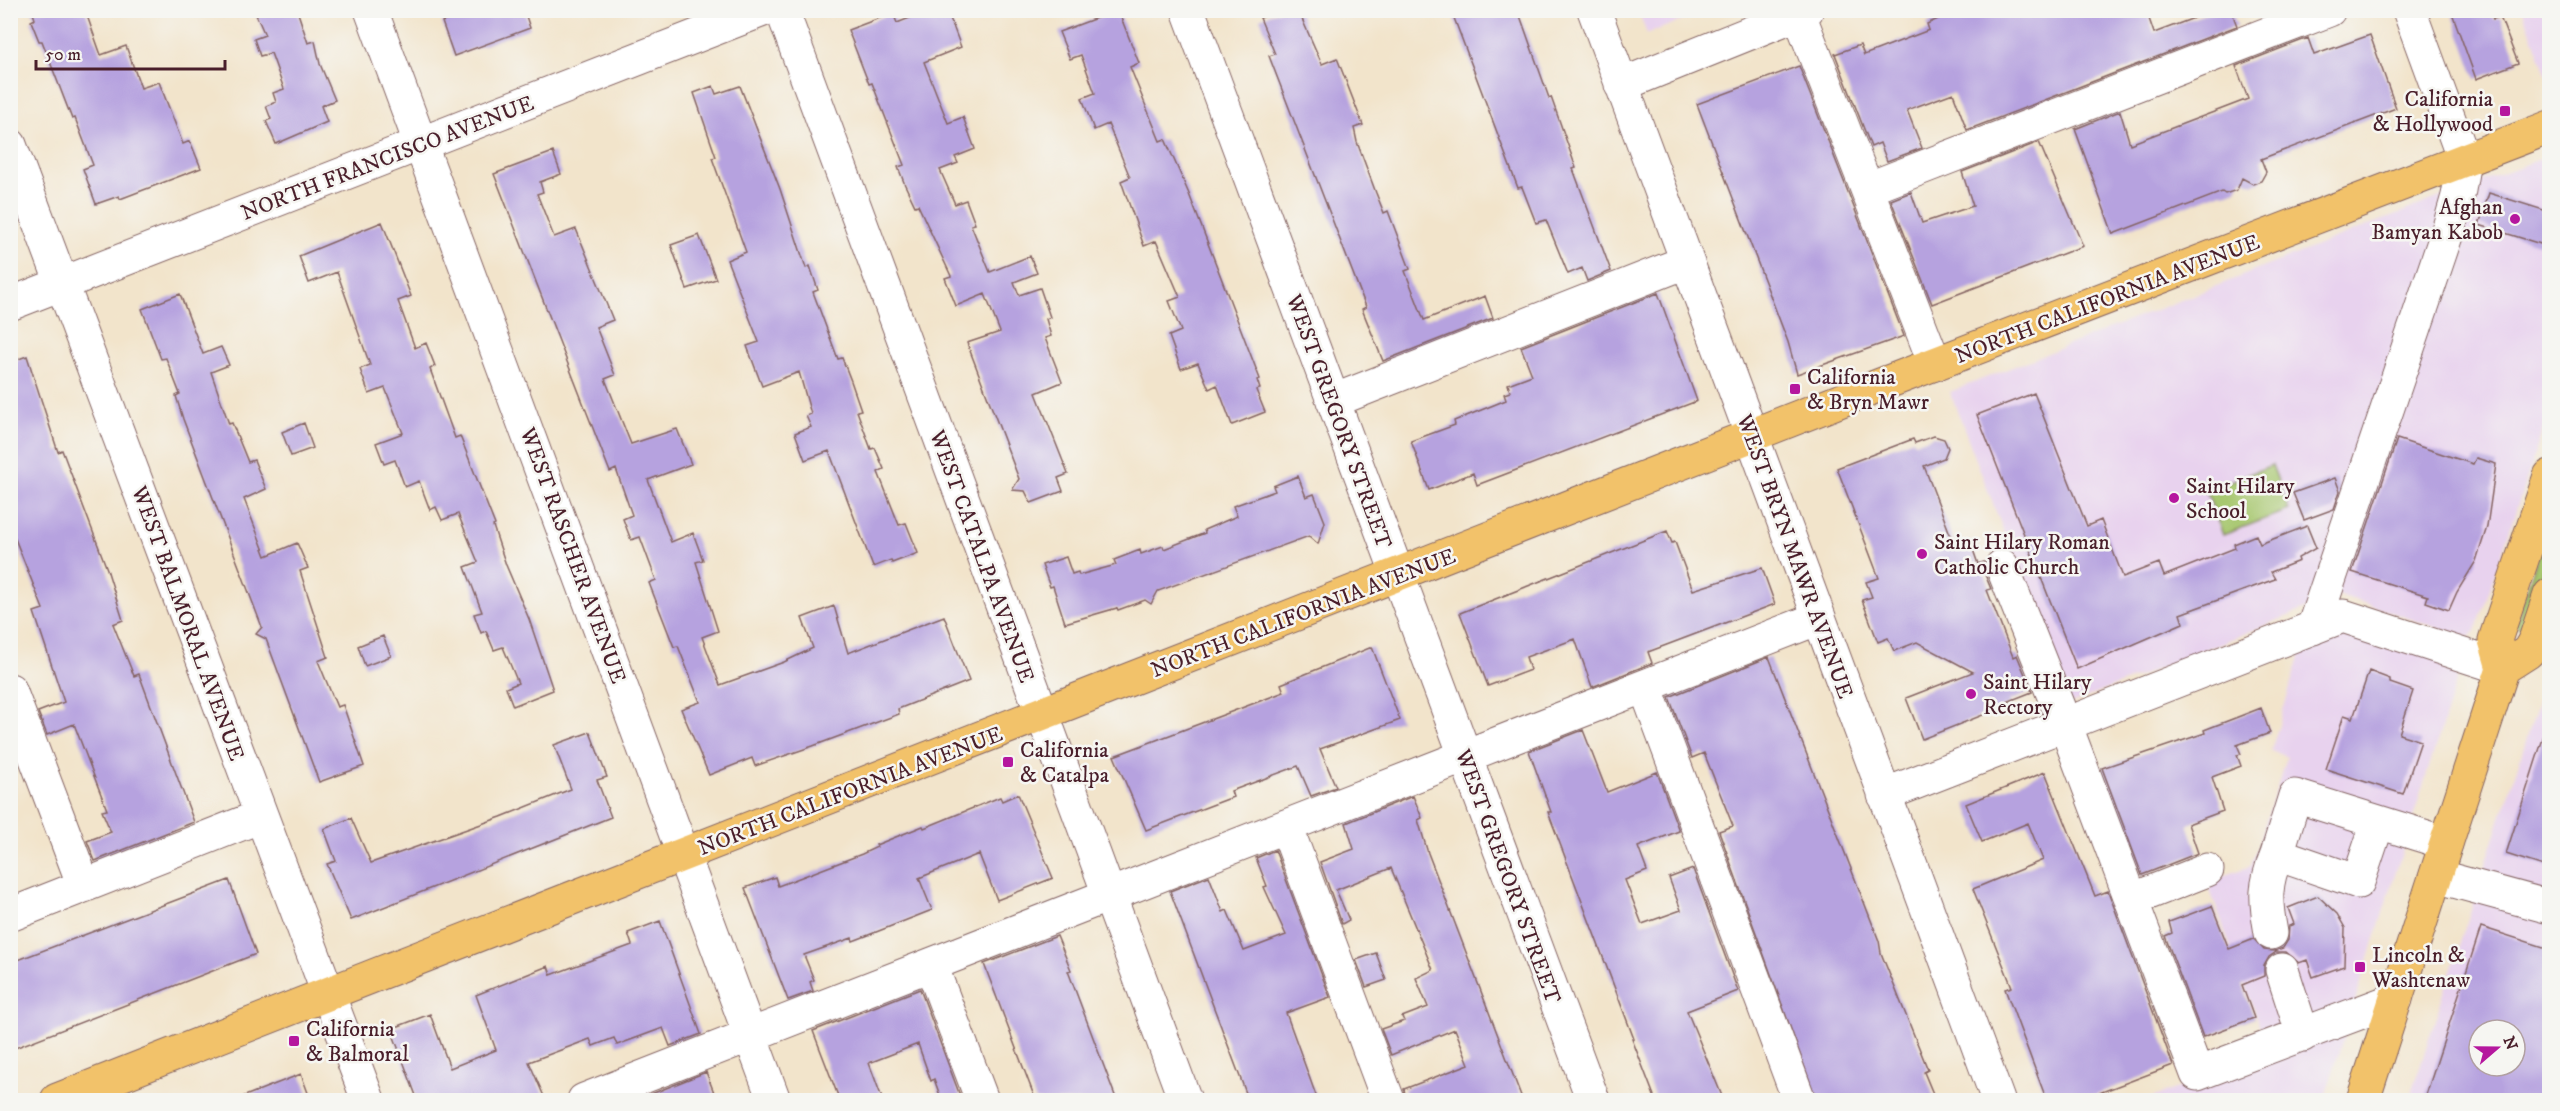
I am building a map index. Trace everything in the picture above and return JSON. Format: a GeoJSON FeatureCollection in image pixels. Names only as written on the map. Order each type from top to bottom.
{"type":"FeatureCollection","features":[{"type":"Feature","properties":{"kind":"main road","name":"NORTH CALIFORNIA AVENUE"},"geometry":{"type":"LineString","coordinates":[[57,1101],[1935,364],[2550,127]]}},
{"type":"Feature","properties":{"kind":"main road"},"geometry":{"type":"LineString","coordinates":[[2363,1101],[2503,668],[2495,640],[2550,476]]}},
{"type":"Feature","properties":{"kind":"main road"},"geometry":{"type":"LineString","coordinates":[[2503,668],[2528,652],[2535,640],[2550,595]]}},
{"type":"Feature","properties":{"kind":"street","name":"WEST RASCHER AVENUE"},"geometry":{"type":"LineString","coordinates":[[371,10],[685,854],[774,1101]]}},
{"type":"Feature","properties":{"kind":"street","name":"NORTH FRANCISCO AVENUE"},"geometry":{"type":"LineString","coordinates":[[10,304],[764,10]]}},
{"type":"Feature","properties":{"kind":"street","name":"WEST CATALPA AVENUE"},"geometry":{"type":"LineString","coordinates":[[782,10],[1185,1101]]}},
{"type":"Feature","properties":{"kind":"street","name":"WEST GREGORY STREET"},"geometry":{"type":"LineString","coordinates":[[1188,10],[1593,1101]]}},
{"type":"Feature","properties":{"kind":"street","name":"WEST BRYN MAWR AVENUE"},"geometry":{"type":"LineString","coordinates":[[1594,10],[1998,1101]]}},
{"type":"Feature","properties":{"kind":"street"},"geometry":{"type":"LineString","coordinates":[[1867,189],[2329,10]]}},
{"type":"Feature","properties":{"kind":"street"},"geometry":{"type":"LineString","coordinates":[[2313,628],[2450,224],[2458,196],[2464,160],[2409,10]]}},
{"type":"Feature","properties":{"kind":"street"},"geometry":{"type":"LineString","coordinates":[[1621,85],[1803,12],[1867,189],[1935,364]]}},
{"type":"Feature","properties":{"kind":"street","name":"WEST BALMORAL AVENUE"},"geometry":{"type":"LineString","coordinates":[[10,145],[368,1101]]}},
{"type":"Feature","properties":{"kind":"street"},"geometry":{"type":"LineString","coordinates":[[1333,401],[1686,262]]}},
{"type":"Feature","properties":{"kind":"street"},"geometry":{"type":"LineString","coordinates":[[2002,566],[2065,724],[2197,1074],[2396,999]]}},
{"type":"Feature","properties":{"kind":"street"},"geometry":{"type":"LineString","coordinates":[[1884,795],[2343,616],[2503,668]]}},
{"type":"Feature","properties":{"kind":"street"},"geometry":{"type":"LineString","coordinates":[[584,1101],[1819,618]]}},
{"type":"Feature","properties":{"kind":"street"},"geometry":{"type":"LineString","coordinates":[[1645,686],[1799,1101]]}},
{"type":"Feature","properties":{"kind":"street"},"geometry":{"type":"LineString","coordinates":[[10,690],[84,886]]}},
{"type":"Feature","properties":{"kind":"street"},"geometry":{"type":"LineString","coordinates":[[2271,933],[2265,898],[2267,877],[2277,854],[2295,796],[2446,843]]}},
{"type":"Feature","properties":{"kind":"street"},"geometry":{"type":"LineString","coordinates":[[10,915],[261,816]]}},
{"type":"Feature","properties":{"kind":"street"},"geometry":{"type":"LineString","coordinates":[[2277,854],[2358,882],[2378,822]]}},
{"type":"Feature","properties":{"kind":"street"},"geometry":{"type":"LineString","coordinates":[[1286,826],[1388,1101]]}},
{"type":"Feature","properties":{"kind":"street"},"geometry":{"type":"LineString","coordinates":[[2131,900],[2207,870]]}},
{"type":"Feature","properties":{"kind":"street"},"geometry":{"type":"LineString","coordinates":[[2436,876],[2550,907]]}},
{"type":"Feature","properties":{"kind":"street"},"geometry":{"type":"LineString","coordinates":[[931,965],[982,1101]]}},
{"type":"Feature","properties":{"kind":"street"},"geometry":{"type":"LineString","coordinates":[[2282,970],[2303,1035]]}},
{"type":"Feature","properties":{"kind":"shaded area"},"geometry":{"type":"Polygon","coordinates":[[[1638,10],[1706,10],[1706,11],[1647,34],[1638,10]]]}},
{"type":"Feature","properties":{"kind":"shaded area"},"geometry":{"type":"Polygon","coordinates":[[[2523,11],[2549,11],[2549,82],[2523,11]]]}},
{"type":"Feature","properties":{"kind":"shaded area","name":"Saint Hilary School"},"geometry":{"type":"Polygon","coordinates":[[[2549,156],[2549,411],[2476,631],[2470,637],[2461,636],[2340,595],[2070,704],[1950,392],[2460,189],[2549,156]]]}},
{"type":"Feature","properties":{"kind":"shaded area"},"geometry":{"type":"Polygon","coordinates":[[[2342,616],[2465,653],[2324,1100],[2146,1100],[2199,1080],[2267,1047],[2207,882],[2251,866],[2287,757],[2271,751],[2307,631],[2342,616]]]}},
{"type":"Feature","properties":{"kind":"shaded area"},"geometry":{"type":"Polygon","coordinates":[[[2549,670],[2549,1100],[2409,1100],[2549,670]]]}},
{"type":"Feature","properties":{"kind":"green space"},"geometry":{"type":"Polygon","coordinates":[[[2272,465],[2289,510],[2223,535],[2206,491],[2272,465]]]}},
{"type":"Feature","properties":{"kind":"green space"},"geometry":{"type":"Polygon","coordinates":[[[2549,521],[2549,554],[2524,630],[2515,626],[2549,521]]]}},
{"type":"Feature","properties":{"kind":"building"},"geometry":{"type":"Polygon","coordinates":[[[32,10],[85,10],[101,55],[126,46],[141,88],[159,82],[183,144],[190,141],[201,168],[120,199],[119,196],[96,204],[83,169],[93,165],[75,118],[72,119],[42,41],[39,41],[31,21],[35,19],[32,10]]]}},
{"type":"Feature","properties":{"kind":"building"},"geometry":{"type":"Polygon","coordinates":[[[254,10],[297,10],[308,43],[315,41],[320,64],[335,100],[321,106],[327,122],[276,144],[266,121],[271,119],[266,106],[276,102],[273,93],[284,89],[271,53],[260,56],[254,39],[265,35],[254,10]]]}},
{"type":"Feature","properties":{"kind":"building"},"geometry":{"type":"Polygon","coordinates":[[[474,10],[524,10],[530,28],[454,56],[442,22],[474,10]]]}},
{"type":"Feature","properties":{"kind":"building"},"geometry":{"type":"Polygon","coordinates":[[[930,10],[947,10],[961,47],[924,62],[948,123],[963,117],[975,149],[955,157],[958,163],[940,170],[955,204],[966,200],[975,224],[971,225],[990,272],[1030,256],[1037,273],[1014,282],[1019,295],[1040,288],[1050,317],[1046,319],[1051,336],[1045,338],[1062,382],[1036,393],[1068,474],[1058,478],[1063,491],[1031,503],[1025,491],[1012,490],[1019,479],[967,343],[1000,332],[985,294],[956,306],[945,278],[951,276],[918,205],[915,206],[905,185],[898,167],[904,165],[872,83],[869,84],[848,30],[893,13],[897,23],[930,10]]]}},
{"type":"Feature","properties":{"kind":"building"},"geometry":{"type":"Polygon","coordinates":[[[1118,10],[1139,63],[1130,67],[1160,141],[1165,139],[1189,194],[1260,379],[1257,380],[1260,389],[1256,390],[1265,412],[1232,425],[1217,385],[1209,389],[1198,363],[1181,369],[1169,336],[1181,331],[1169,301],[1180,297],[1156,241],[1144,246],[1121,181],[1130,177],[1108,124],[1094,130],[1082,98],[1095,93],[1081,55],[1070,59],[1059,32],[1118,10]]]}},
{"type":"Feature","properties":{"kind":"building"},"geometry":{"type":"Polygon","coordinates":[[[1280,10],[1298,10],[1322,64],[1337,58],[1363,125],[1354,128],[1357,142],[1384,213],[1388,211],[1410,269],[1405,271],[1424,320],[1485,296],[1493,318],[1383,361],[1362,309],[1366,307],[1269,56],[1275,54],[1260,18],[1280,10]]]}},
{"type":"Feature","properties":{"kind":"building"},"geometry":{"type":"Polygon","coordinates":[[[1451,10],[1518,10],[1549,98],[1551,97],[1576,168],[1573,169],[1611,271],[1587,281],[1582,268],[1568,274],[1546,220],[1536,223],[1522,187],[1518,188],[1451,10]]]}},
{"type":"Feature","properties":{"kind":"building"},"geometry":{"type":"Polygon","coordinates":[[[1958,10],[2146,10],[2154,33],[2202,15],[2231,10],[2237,26],[1967,130],[1953,93],[1907,110],[1922,148],[1887,161],[1880,143],[1871,147],[1835,54],[1860,45],[1864,55],[1929,30],[1927,24],[1958,10]]]}},
{"type":"Feature","properties":{"kind":"building"},"geometry":{"type":"Polygon","coordinates":[[[2451,10],[2490,10],[2493,19],[2500,17],[2518,63],[2476,79],[2451,10]]]}},
{"type":"Feature","properties":{"kind":"building"},"geometry":{"type":"Polygon","coordinates":[[[2370,35],[2396,108],[2261,159],[2266,172],[2261,181],[2253,184],[2242,178],[2237,190],[2225,194],[2222,192],[2113,234],[2075,129],[2120,111],[2130,144],[2248,99],[2236,66],[2308,38],[2314,55],[2370,35]]]}},
{"type":"Feature","properties":{"kind":"building"},"geometry":{"type":"Polygon","coordinates":[[[1799,66],[1904,336],[1797,374],[1788,342],[1697,104],[1799,66]]]}},
{"type":"Feature","properties":{"kind":"building"},"geometry":{"type":"Polygon","coordinates":[[[713,86],[716,94],[740,86],[780,189],[806,268],[810,266],[818,290],[813,292],[838,359],[842,358],[851,381],[861,410],[857,411],[871,449],[875,448],[884,469],[878,472],[899,525],[906,523],[918,553],[892,563],[891,560],[873,567],[829,451],[805,460],[795,433],[811,427],[806,416],[811,414],[799,372],[762,386],[747,346],[759,342],[727,260],[746,252],[712,158],[716,157],[694,93],[713,86]]]}},
{"type":"Feature","properties":{"kind":"building"},"geometry":{"type":"Polygon","coordinates":[[[2039,142],[2083,246],[1932,304],[1891,200],[1911,192],[1922,223],[1973,206],[1962,172],[2039,142]]]}},
{"type":"Feature","properties":{"kind":"building"},"geometry":{"type":"Polygon","coordinates":[[[553,152],[561,174],[540,182],[543,192],[537,194],[554,237],[576,229],[613,320],[596,327],[615,375],[605,379],[631,444],[677,429],[691,464],[648,480],[671,542],[693,533],[703,560],[696,562],[718,631],[702,637],[720,685],[784,662],[813,648],[802,618],[834,606],[848,653],[944,616],[969,681],[898,709],[899,714],[813,746],[755,766],[752,758],[709,775],[681,709],[700,702],[678,646],[674,647],[649,583],[656,580],[640,537],[631,540],[623,519],[632,515],[616,469],[610,472],[494,174],[553,152]]]}},
{"type":"Feature","properties":{"kind":"building","name":"Afghan Bamyan Kabob"},"geometry":{"type":"Polygon","coordinates":[[[2489,193],[2550,212],[2550,228],[2544,245],[2479,225],[2489,193]]]}},
{"type":"Feature","properties":{"kind":"building"},"geometry":{"type":"Polygon","coordinates":[[[382,222],[411,296],[398,301],[415,348],[426,343],[435,366],[430,369],[455,438],[460,436],[495,525],[493,526],[506,565],[529,619],[553,690],[513,706],[506,688],[518,683],[503,647],[494,650],[486,631],[481,633],[474,614],[482,612],[465,567],[478,562],[458,514],[442,520],[436,507],[430,510],[419,481],[405,487],[395,460],[384,464],[376,443],[403,433],[385,388],[369,394],[360,369],[370,365],[337,272],[309,283],[299,256],[382,222]]]}},
{"type":"Feature","properties":{"kind":"building"},"geometry":{"type":"Polygon","coordinates":[[[699,235],[716,279],[687,289],[671,245],[699,235]]]}},
{"type":"Feature","properties":{"kind":"building"},"geometry":{"type":"Polygon","coordinates":[[[1658,293],[1697,401],[1477,485],[1473,473],[1429,490],[1411,441],[1455,425],[1454,421],[1506,400],[1504,394],[1510,392],[1508,384],[1532,375],[1521,347],[1658,293]]]}},
{"type":"Feature","properties":{"kind":"building"},"geometry":{"type":"Polygon","coordinates":[[[180,294],[203,354],[221,347],[229,365],[211,372],[229,424],[232,423],[248,462],[254,460],[266,489],[244,499],[266,556],[297,543],[308,568],[300,571],[328,657],[318,661],[337,707],[343,705],[364,766],[319,782],[266,639],[256,634],[262,627],[183,419],[176,396],[180,394],[166,358],[161,359],[142,309],[180,294]]]}},
{"type":"Feature","properties":{"kind":"building"},"geometry":{"type":"Polygon","coordinates":[[[27,356],[58,452],[62,450],[107,569],[123,620],[113,624],[134,676],[139,674],[194,822],[95,861],[87,841],[111,832],[102,811],[107,810],[74,724],[47,735],[38,712],[64,702],[34,612],[43,609],[10,526],[10,362],[27,356]]]}},
{"type":"Feature","properties":{"kind":"building"},"geometry":{"type":"Polygon","coordinates":[[[2034,393],[2087,526],[2101,520],[2123,577],[2159,563],[2164,576],[2235,548],[2234,544],[2256,535],[2260,544],[2307,526],[2316,548],[2298,558],[2299,561],[2271,572],[2275,579],[2180,614],[2183,623],[2077,669],[1977,415],[2034,393]]]}},
{"type":"Feature","properties":{"kind":"building"},"geometry":{"type":"Polygon","coordinates":[[[304,423],[313,448],[291,456],[282,432],[304,423]]]}},
{"type":"Feature","properties":{"kind":"building","name":"Saint Hilary Roman Catholic Church"},"geometry":{"type":"Polygon","coordinates":[[[1934,436],[1944,439],[1948,448],[1944,458],[1924,466],[1955,547],[1970,541],[1978,564],[1984,562],[1984,572],[1991,589],[1987,590],[2013,657],[2017,655],[2032,692],[2009,701],[2011,704],[1922,739],[1906,698],[1973,672],[1917,642],[1894,651],[1888,638],[1878,642],[1862,600],[1872,597],[1866,582],[1879,578],[1837,468],[1913,439],[1915,443],[1934,436]]]}},
{"type":"Feature","properties":{"kind":"building"},"geometry":{"type":"Polygon","coordinates":[[[2397,439],[2473,464],[2476,458],[2496,464],[2487,527],[2476,561],[2449,610],[2426,602],[2428,596],[2352,572],[2397,439]]]}},
{"type":"Feature","properties":{"kind":"building"},"geometry":{"type":"Polygon","coordinates":[[[1298,476],[1306,497],[1314,494],[1325,522],[1318,544],[1309,536],[1158,591],[1151,604],[1145,600],[1118,610],[1117,608],[1065,623],[1053,586],[1050,587],[1042,565],[1066,557],[1072,574],[1078,572],[1079,575],[1116,565],[1114,560],[1140,550],[1141,554],[1163,546],[1164,549],[1205,533],[1204,530],[1237,516],[1233,506],[1275,491],[1273,486],[1298,476]]]}},
{"type":"Feature","properties":{"kind":"building"},"geometry":{"type":"Polygon","coordinates":[[[2335,478],[2340,491],[2334,509],[2304,520],[2293,493],[2335,478]]]}},
{"type":"Feature","properties":{"kind":"building"},"geometry":{"type":"Polygon","coordinates":[[[1667,531],[1672,543],[1675,542],[1693,590],[1762,568],[1775,604],[1648,652],[1652,663],[1592,687],[1575,639],[1526,657],[1530,670],[1488,686],[1460,613],[1667,531]]]}},
{"type":"Feature","properties":{"kind":"building"},"geometry":{"type":"Polygon","coordinates":[[[383,636],[391,656],[365,666],[358,646],[383,636]]]}},
{"type":"Feature","properties":{"kind":"building"},"geometry":{"type":"Polygon","coordinates":[[[1372,647],[1400,720],[1320,749],[1336,787],[1311,796],[1298,766],[1231,791],[1233,797],[1146,830],[1114,756],[1284,692],[1281,684],[1372,647]]]}},
{"type":"Feature","properties":{"kind":"building"},"geometry":{"type":"Polygon","coordinates":[[[1769,657],[1879,941],[1881,953],[1928,1070],[1924,1072],[1936,1101],[1817,1101],[1719,831],[1733,826],[1704,753],[1692,758],[1669,697],[1769,657]]]}},
{"type":"Feature","properties":{"kind":"building"},"geometry":{"type":"Polygon","coordinates":[[[2369,671],[2390,679],[2390,683],[2413,691],[2399,734],[2421,741],[2403,794],[2326,769],[2344,715],[2353,718],[2369,671]]]}},
{"type":"Feature","properties":{"kind":"building"},"geometry":{"type":"Polygon","coordinates":[[[2261,708],[2270,733],[2237,745],[2241,754],[2237,755],[2241,766],[2212,777],[2223,811],[2188,824],[2198,853],[2142,875],[2102,768],[2205,733],[2204,730],[2261,708]]]}},
{"type":"Feature","properties":{"kind":"building"},"geometry":{"type":"Polygon","coordinates":[[[1583,730],[1607,792],[1657,772],[1679,831],[1638,847],[1647,871],[1625,880],[1642,924],[1681,910],[1669,878],[1693,869],[1738,991],[1687,1011],[1724,1101],[1656,1101],[1632,1039],[1634,1039],[1548,812],[1551,812],[1529,751],[1583,730]]]}},
{"type":"Feature","properties":{"kind":"building"},"geometry":{"type":"Polygon","coordinates":[[[590,732],[607,777],[597,780],[611,817],[351,920],[327,864],[336,861],[324,829],[351,818],[371,863],[501,817],[571,789],[554,745],[590,732]]]}},
{"type":"Feature","properties":{"kind":"building"},"geometry":{"type":"Polygon","coordinates":[[[2545,732],[2550,733],[2550,868],[2506,854],[2545,732]]]}},
{"type":"Feature","properties":{"kind":"building"},"geometry":{"type":"Polygon","coordinates":[[[2045,772],[2095,896],[2108,891],[2173,1065],[2078,1101],[2047,1101],[2005,989],[2012,987],[1973,889],[2043,860],[2028,823],[1982,842],[1966,804],[2045,772]]]}},
{"type":"Feature","properties":{"kind":"building"},"geometry":{"type":"Polygon","coordinates":[[[1018,794],[1053,878],[997,900],[979,854],[919,878],[932,910],[853,941],[852,938],[804,955],[814,980],[810,982],[813,991],[788,1000],[745,888],[775,877],[778,886],[862,854],[877,847],[876,845],[923,826],[924,828],[1000,797],[1002,801],[1018,794]]]}},
{"type":"Feature","properties":{"kind":"building"},"geometry":{"type":"Polygon","coordinates":[[[1413,796],[1422,818],[1418,820],[1428,853],[1523,1101],[1406,1101],[1404,1089],[1469,1064],[1455,1029],[1391,1055],[1381,1029],[1404,1021],[1402,1017],[1428,1007],[1416,978],[1433,970],[1391,868],[1336,890],[1349,920],[1342,924],[1320,862],[1354,849],[1346,823],[1413,796]]]}},
{"type":"Feature","properties":{"kind":"building"},"geometry":{"type":"Polygon","coordinates":[[[1275,850],[1330,997],[1286,1013],[1318,1101],[1249,1101],[1170,891],[1209,876],[1223,912],[1227,910],[1244,951],[1286,935],[1264,887],[1267,886],[1256,858],[1275,850]]]}},
{"type":"Feature","properties":{"kind":"building"},"geometry":{"type":"Polygon","coordinates":[[[229,880],[256,954],[10,1050],[10,963],[229,880]]]}},
{"type":"Feature","properties":{"kind":"building"},"geometry":{"type":"Polygon","coordinates":[[[2318,896],[2337,914],[2345,928],[2344,966],[2313,977],[2307,960],[2299,963],[2286,952],[2276,952],[2269,957],[2264,966],[2264,976],[2242,985],[2254,1018],[2203,1037],[2165,936],[2172,933],[2169,922],[2212,906],[2229,949],[2254,939],[2264,950],[2275,951],[2283,948],[2288,940],[2289,926],[2294,924],[2288,908],[2318,896]]]}},
{"type":"Feature","properties":{"kind":"building"},"geometry":{"type":"Polygon","coordinates":[[[660,921],[701,1034],[670,1046],[663,1028],[617,1045],[614,1038],[593,1046],[590,1039],[529,1062],[546,1101],[418,1101],[391,1029],[430,1014],[450,1068],[496,1050],[476,995],[548,966],[551,975],[632,945],[628,933],[660,921]]]}},
{"type":"Feature","properties":{"kind":"building"},"geometry":{"type":"Polygon","coordinates":[[[2481,927],[2550,949],[2550,1101],[2424,1101],[2481,927]]]}},
{"type":"Feature","properties":{"kind":"building"},"geometry":{"type":"Polygon","coordinates":[[[1057,936],[1117,1101],[1036,1101],[984,964],[1057,936]]]}},
{"type":"Feature","properties":{"kind":"building"},"geometry":{"type":"Polygon","coordinates":[[[1376,953],[1386,980],[1366,987],[1356,960],[1376,953]]]}},
{"type":"Feature","properties":{"kind":"building"},"geometry":{"type":"Polygon","coordinates":[[[920,989],[962,1101],[942,1101],[934,1079],[931,1081],[918,1044],[869,1063],[883,1101],[840,1101],[813,1031],[920,989]]]}},
{"type":"Feature","properties":{"kind":"building"},"geometry":{"type":"Polygon","coordinates":[[[706,1072],[715,1095],[700,1101],[634,1101],[706,1072]]]}},
{"type":"Feature","properties":{"kind":"building"},"geometry":{"type":"Polygon","coordinates":[[[301,1074],[311,1101],[237,1101],[237,1099],[301,1074]]]}},
{"type":"Feature","properties":{"kind":"place","name":"California & Hollywood"},"geometry":{"type":"Point","coordinates":[2505,111]}},
{"type":"Feature","properties":{"kind":"place","name":"Afghan Bamyan Kabob"},"geometry":{"type":"Point","coordinates":[2515,219]}},
{"type":"Feature","properties":{"kind":"place","name":"California & Bryn Mawr"},"geometry":{"type":"Point","coordinates":[1795,389]}},
{"type":"Feature","properties":{"kind":"place","name":"Saint Hilary School"},"geometry":{"type":"Point","coordinates":[2174,498]}},
{"type":"Feature","properties":{"kind":"place","name":"Saint Hilary Roman Catholic Church"},"geometry":{"type":"Point","coordinates":[1922,554]}},
{"type":"Feature","properties":{"kind":"place","name":"Saint Hilary Rectory"},"geometry":{"type":"Point","coordinates":[1971,694]}},
{"type":"Feature","properties":{"kind":"place","name":"California & Catalpa"},"geometry":{"type":"Point","coordinates":[1008,762]}},
{"type":"Feature","properties":{"kind":"place","name":"Lincoln & Washtenaw"},"geometry":{"type":"Point","coordinates":[2360,967]}},
{"type":"Feature","properties":{"kind":"place","name":"California & Balmoral"},"geometry":{"type":"Point","coordinates":[294,1041]}}]}
